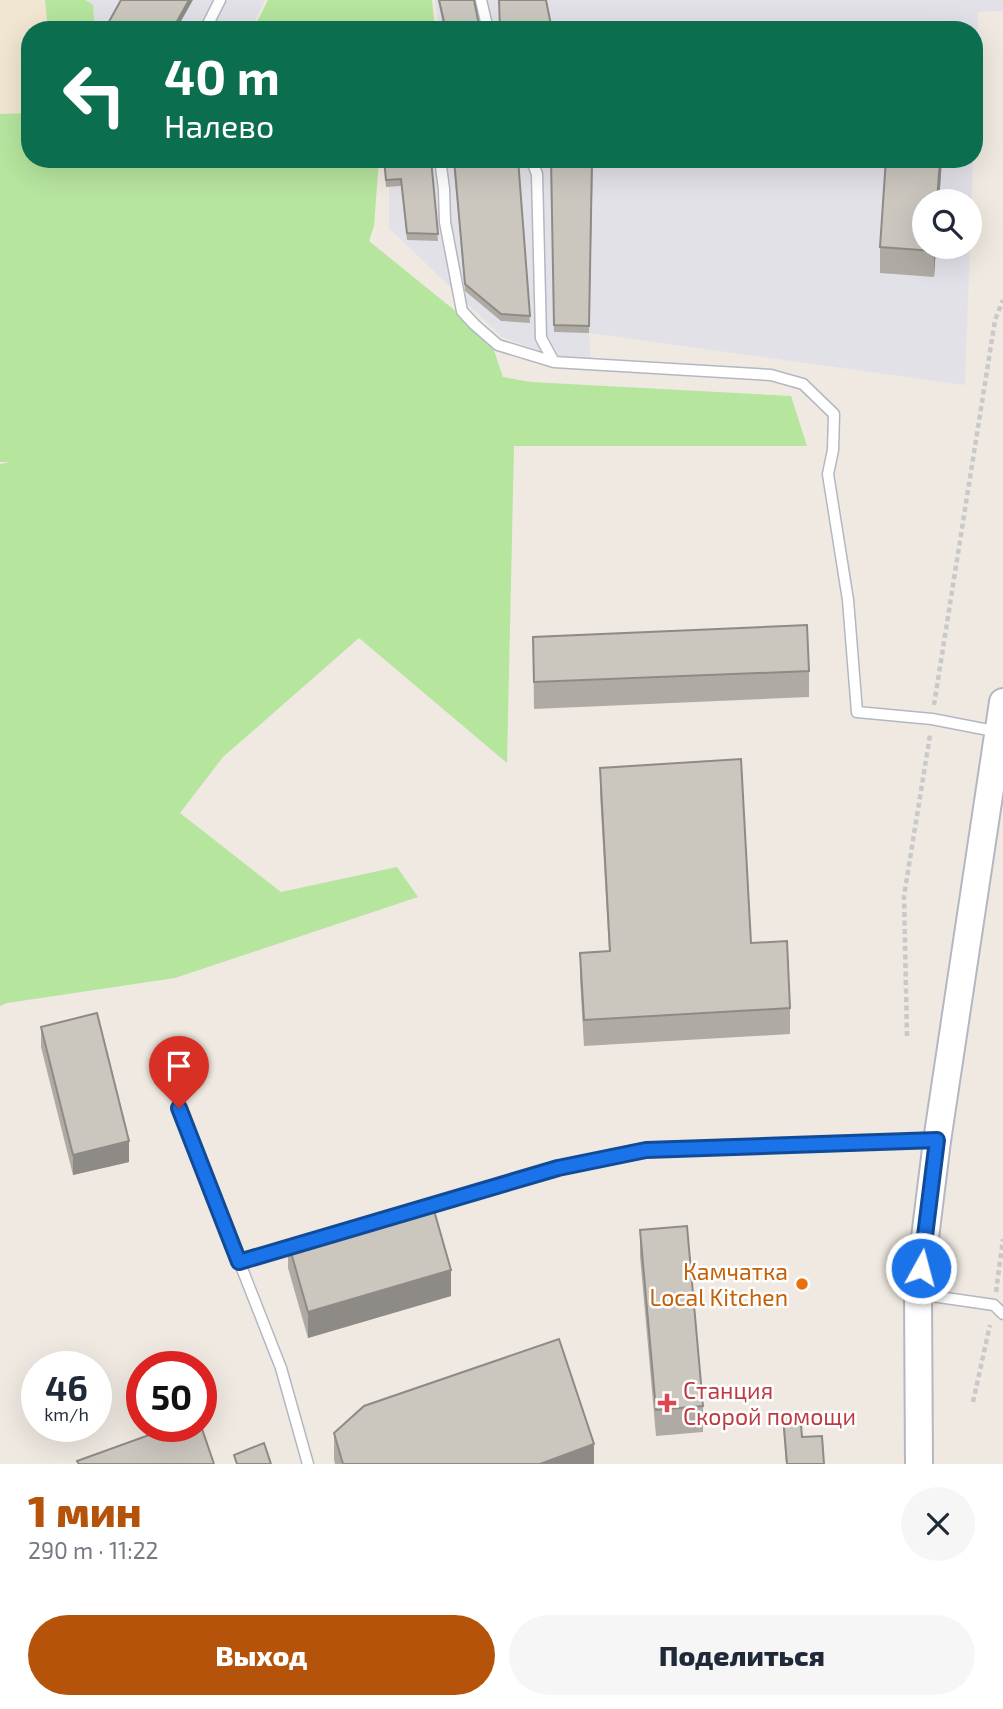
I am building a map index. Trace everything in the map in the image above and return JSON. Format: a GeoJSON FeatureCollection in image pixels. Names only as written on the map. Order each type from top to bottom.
{"type":"FeatureCollection","features":[{"type":"Feature","properties":{"kind":"main road"},"geometry":{"type":"LineString","coordinates":[[919,1464],[918,1294],[937,1140],[1003,702]]}},
{"type":"Feature","properties":{"kind":"lane"},"geometry":{"type":"LineString","coordinates":[[210,21],[220,0]]}},
{"type":"Feature","properties":{"kind":"lane"},"geometry":{"type":"LineString","coordinates":[[481,0],[486,21]]}},
{"type":"Feature","properties":{"kind":"lane"},"geometry":{"type":"LineString","coordinates":[[441,168],[445,222],[462,311],[498,345],[554,362],[771,375],[803,384],[834,414],[833,450],[828,474],[848,600],[857,712],[932,719],[999,732]]}},
{"type":"Feature","properties":{"kind":"lane"},"geometry":{"type":"LineString","coordinates":[[535,168],[537,174],[541,338],[554,362]]}},
{"type":"Feature","properties":{"kind":"lane"},"geometry":{"type":"LineString","coordinates":[[179,1108],[281,1368],[308,1464]]}},
{"type":"Feature","properties":{"kind":"lane"},"geometry":{"type":"LineString","coordinates":[[412,1211],[558,1168],[646,1150],[937,1140]]}},
{"type":"Feature","properties":{"kind":"lane"},"geometry":{"type":"LineString","coordinates":[[239,1262],[305,1242]]}},
{"type":"Feature","properties":{"kind":"lane"},"geometry":{"type":"LineString","coordinates":[[918,1294],[994,1305],[1003,1314]]}},
{"type":"Feature","properties":{"kind":"path"},"geometry":{"type":"LineString","coordinates":[[907,1036],[904,896],[995,320],[1003,300]]}},
{"type":"Feature","properties":{"kind":"shaded area"},"geometry":{"type":"Polygon","coordinates":[[[0,0],[61,0],[62,21],[21,21],[21,113],[0,114],[0,0]]]}},
{"type":"Feature","properties":{"kind":"shaded area"},"geometry":{"type":"Polygon","coordinates":[[[85,0],[265,0],[254,21],[90,21],[85,0]]]}},
{"type":"Feature","properties":{"kind":"shaded area"},"geometry":{"type":"Polygon","coordinates":[[[435,0],[1003,0],[1003,11],[978,12],[978,21],[438,21],[435,0]]]}},
{"type":"Feature","properties":{"kind":"shaded area"},"geometry":{"type":"Polygon","coordinates":[[[389,168],[973,168],[972,189],[912,189],[912,259],[970,259],[965,385],[589,333],[592,370],[502,337],[389,228],[389,168]]]}},
{"type":"Feature","properties":{"kind":"green space"},"geometry":{"type":"Polygon","coordinates":[[[45,0],[85,0],[93,5],[94,21],[47,21],[45,0]]]}},
{"type":"Feature","properties":{"kind":"green space"},"geometry":{"type":"Polygon","coordinates":[[[268,0],[432,0],[434,21],[258,21],[268,0]]]}},
{"type":"Feature","properties":{"kind":"green space"},"geometry":{"type":"Polygon","coordinates":[[[21,113],[21,168],[378,168],[374,226],[369,241],[490,339],[503,377],[531,382],[791,396],[807,446],[514,446],[507,763],[359,638],[223,757],[180,813],[281,892],[397,867],[418,897],[175,978],[0,1006],[0,464],[10,462],[0,462],[0,114],[21,113]]]}},
{"type":"Feature","properties":{"kind":"building"},"geometry":{"type":"Polygon","coordinates":[[[121,0],[189,0],[177,21],[109,21],[121,0]]]}},
{"type":"Feature","properties":{"kind":"building"},"geometry":{"type":"Polygon","coordinates":[[[439,0],[474,0],[478,21],[444,21],[439,0]]]}},
{"type":"Feature","properties":{"kind":"building"},"geometry":{"type":"Polygon","coordinates":[[[499,0],[546,0],[550,21],[500,21],[499,0]]]}},
{"type":"Feature","properties":{"kind":"building"},"geometry":{"type":"Polygon","coordinates":[[[385,168],[432,168],[438,234],[407,233],[401,179],[386,180],[385,168]]]}},
{"type":"Feature","properties":{"kind":"building"},"geometry":{"type":"Polygon","coordinates":[[[455,168],[519,168],[530,316],[501,314],[465,284],[455,168]]]}},
{"type":"Feature","properties":{"kind":"building"},"geometry":{"type":"Polygon","coordinates":[[[551,168],[592,168],[589,326],[554,325],[551,168]]]}},
{"type":"Feature","properties":{"kind":"building"},"geometry":{"type":"Polygon","coordinates":[[[885,168],[939,168],[938,189],[912,189],[912,249],[880,247],[885,168]]]}},
{"type":"Feature","properties":{"kind":"building"},"geometry":{"type":"Polygon","coordinates":[[[807,625],[809,671],[534,682],[533,637],[807,625]]]}},
{"type":"Feature","properties":{"kind":"building"},"geometry":{"type":"Polygon","coordinates":[[[741,759],[751,943],[787,941],[790,1008],[584,1020],[580,953],[610,951],[600,768],[741,759]]]}},
{"type":"Feature","properties":{"kind":"building"},"geometry":{"type":"Polygon","coordinates":[[[97,1013],[129,1141],[73,1155],[41,1027],[97,1013]]]}},
{"type":"Feature","properties":{"kind":"building"},"geometry":{"type":"Polygon","coordinates":[[[431,1200],[451,1270],[308,1312],[288,1242],[431,1200]]]}},
{"type":"Feature","properties":{"kind":"building"},"geometry":{"type":"Polygon","coordinates":[[[687,1226],[703,1406],[656,1410],[640,1230],[687,1226]]]}},
{"type":"Feature","properties":{"kind":"building"},"geometry":{"type":"Polygon","coordinates":[[[559,1339],[594,1444],[540,1464],[343,1464],[334,1433],[364,1406],[559,1339]]]}},
{"type":"Feature","properties":{"kind":"building"},"geometry":{"type":"Polygon","coordinates":[[[800,1413],[802,1437],[822,1436],[824,1464],[787,1464],[783,1415],[800,1413]]]}},
{"type":"Feature","properties":{"kind":"building"},"geometry":{"type":"Polygon","coordinates":[[[130,1442],[206,1442],[214,1464],[79,1464],[77,1461],[130,1442]]]}},
{"type":"Feature","properties":{"kind":"building"},"geometry":{"type":"Polygon","coordinates":[[[264,1443],[271,1464],[237,1464],[234,1455],[264,1443]]]}},
{"type":"Feature","properties":{"kind":"place","name":"Камчатка Local Kitchen"},"geometry":{"type":"Point","coordinates":[802,1284]}},
{"type":"Feature","properties":{"kind":"place","name":"Станция Скорой помощи"},"geometry":{"type":"Point","coordinates":[667,1403]}},
{"type":"Feature","properties":{"kind":"route"},"geometry":{"type":"LineString","coordinates":[[179,1108],[239,1262],[558,1168],[646,1150],[937,1140],[921,1268]]}}]}
